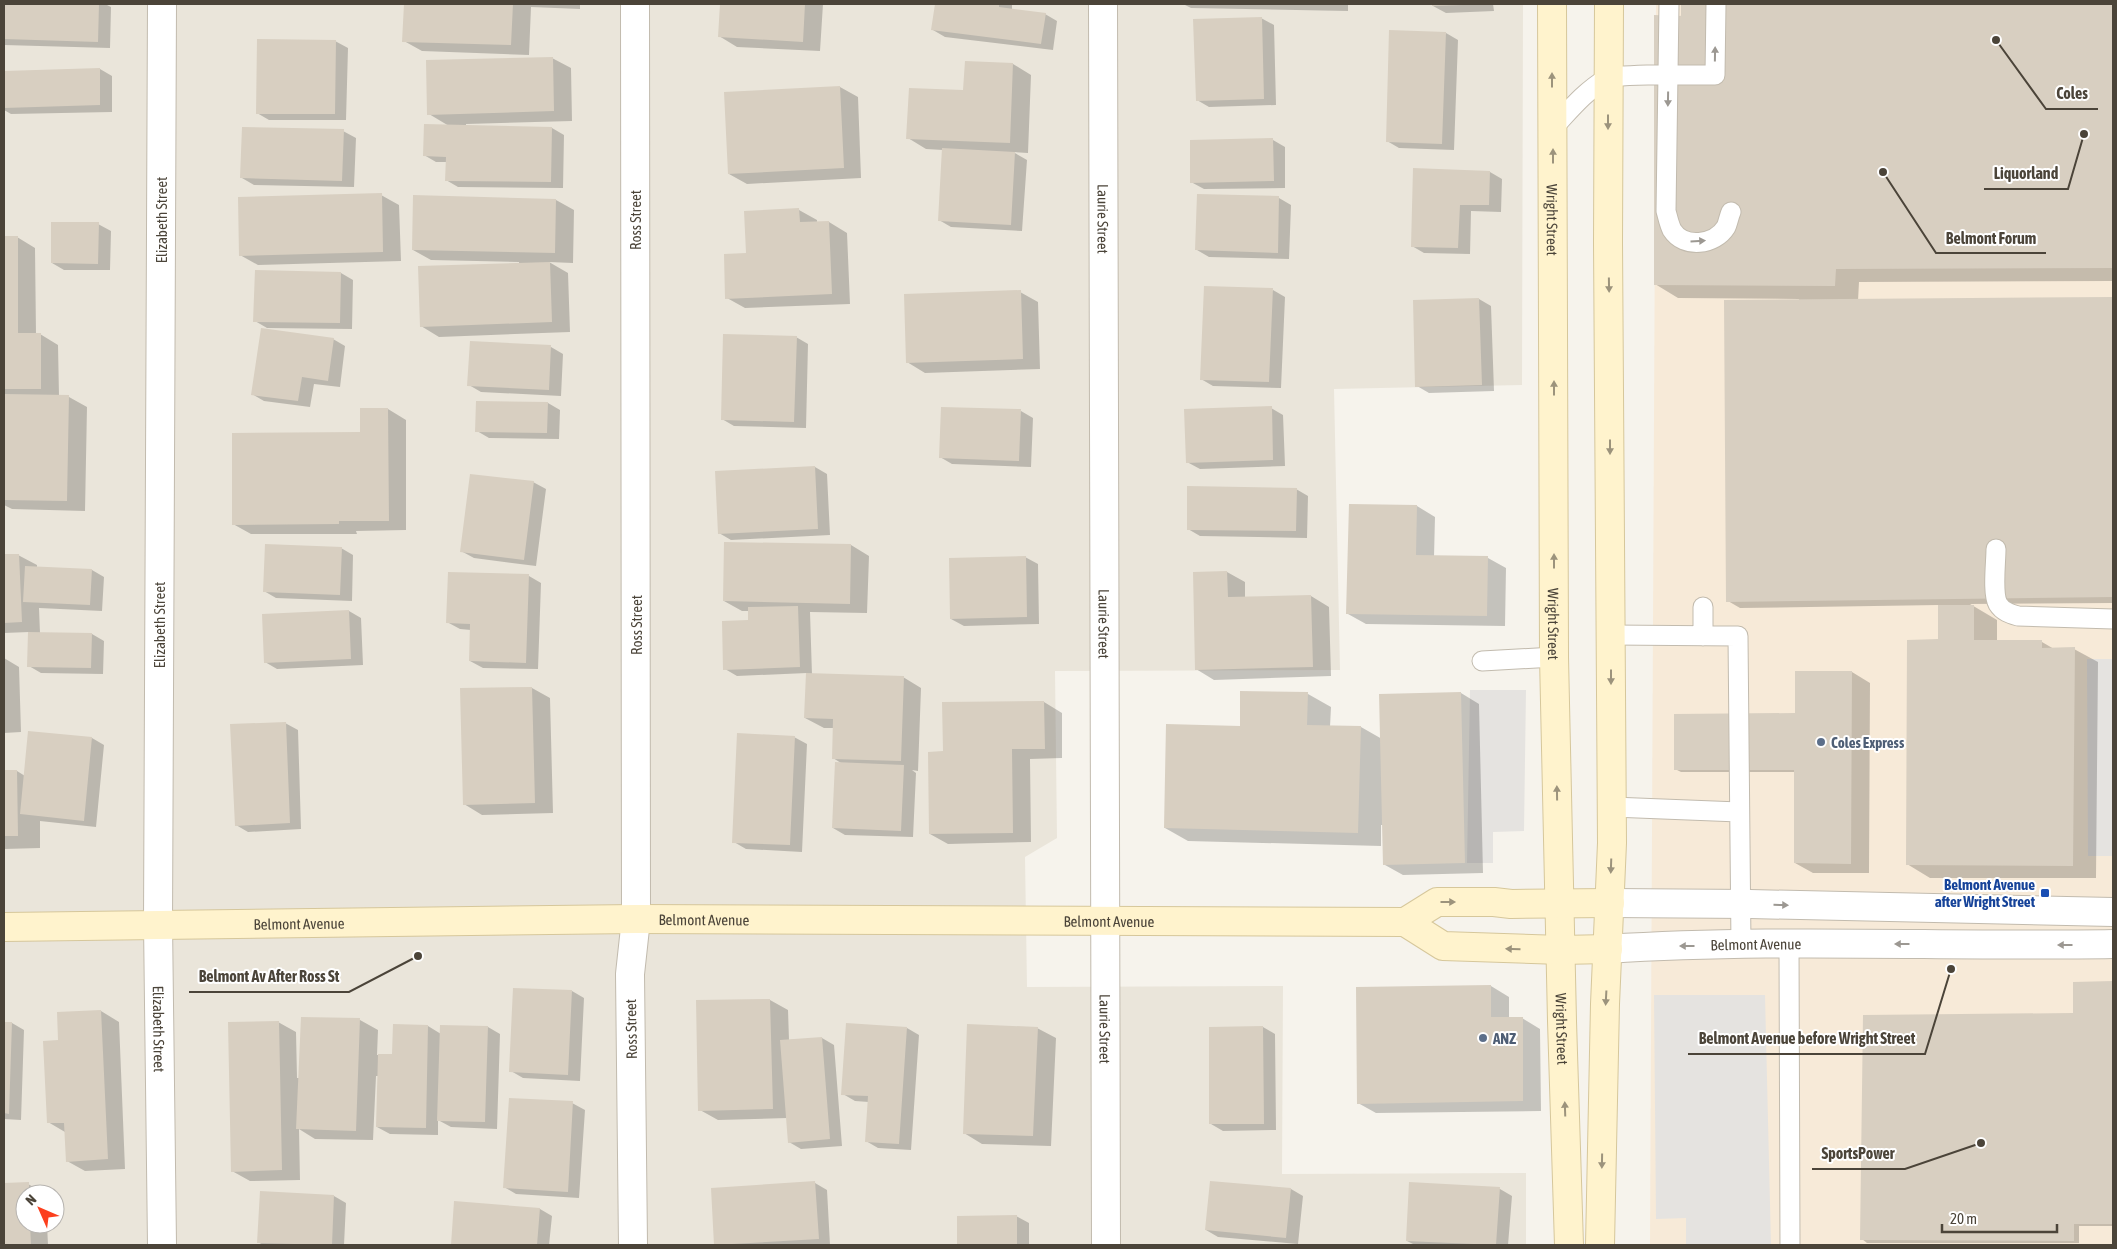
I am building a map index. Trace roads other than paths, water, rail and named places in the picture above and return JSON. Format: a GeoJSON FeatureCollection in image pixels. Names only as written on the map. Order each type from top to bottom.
{"type":"FeatureCollection","features":[{"type":"Feature","properties":{"kind":"street","name":"Elizabeth Street"},"geometry":{"type":"LineString","coordinates":[[162,4],[158,923],[162,1245]]}},
{"type":"Feature","properties":{"kind":"street","name":"Ross Street"},"geometry":{"type":"LineString","coordinates":[[633,1245],[630,974],[636,919],[635,4]]}},
{"type":"Feature","properties":{"kind":"street","name":"Laurie Street"},"geometry":{"type":"LineString","coordinates":[[1103,4],[1106,1245]]}},
{"type":"Feature","properties":{"kind":"street","name":"Wright Street"},"geometry":{"type":"LineString","coordinates":[[1552,4],[1554,657],[1569,1245]]}},
{"type":"Feature","properties":{"kind":"street"},"geometry":{"type":"LineString","coordinates":[[1600,1245],[1612,807],[1608,4]]}},
{"type":"Feature","properties":{"kind":"street"},"geometry":{"type":"LineString","coordinates":[[1405,922],[1437,902],[1740,904],[2113,912]]}},
{"type":"Feature","properties":{"kind":"street","name":"Belmont Avenue"},"geometry":{"type":"LineString","coordinates":[[4,926],[636,919],[1405,922],[1442,946],[1561,950],[1789,944],[2113,944]]}},
{"type":"Feature","properties":{"kind":"lane"},"geometry":{"type":"LineString","coordinates":[[1552,129],[1584,95],[1608,78],[1715,75],[1716,4]]}},
{"type":"Feature","properties":{"kind":"lane"},"geometry":{"type":"LineString","coordinates":[[1669,10],[1666,211],[1668,221],[1672,230],[1679,238],[1688,242],[1703,242],[1716,237],[1726,227],[1731,212]]}},
{"type":"Feature","properties":{"kind":"lane"},"geometry":{"type":"LineString","coordinates":[[1996,549],[1996,597],[1999,606],[2007,612],[2018,616],[2113,619]]}},
{"type":"Feature","properties":{"kind":"lane"},"geometry":{"type":"LineString","coordinates":[[1703,607],[1703,636]]}},
{"type":"Feature","properties":{"kind":"lane"},"geometry":{"type":"LineString","coordinates":[[1611,635],[1738,636],[1741,945]]}},
{"type":"Feature","properties":{"kind":"lane"},"geometry":{"type":"LineString","coordinates":[[1482,661],[1554,657]]}},
{"type":"Feature","properties":{"kind":"lane"},"geometry":{"type":"LineString","coordinates":[[1612,807],[1739,812]]}},
{"type":"Feature","properties":{"kind":"lane"},"geometry":{"type":"LineString","coordinates":[[1789,944],[1790,1245]]}},
{"type":"Feature","properties":{"kind":"place","name":"Coles"},"geometry":{"type":"Point","coordinates":[1996,40]}},
{"type":"Feature","properties":{"kind":"place","name":"Liquorland"},"geometry":{"type":"Point","coordinates":[2084,134]}},
{"type":"Feature","properties":{"kind":"place","name":"Belmont Forum"},"geometry":{"type":"Point","coordinates":[1883,172]}},
{"type":"Feature","properties":{"kind":"place","name":"Coles Express"},"geometry":{"type":"Point","coordinates":[1821,742]}},
{"type":"Feature","properties":{"kind":"place","name":"Belmont Avenue after Wright Street"},"geometry":{"type":"Point","coordinates":[2045,893]}},
{"type":"Feature","properties":{"kind":"place","name":"Belmont Av After Ross St"},"geometry":{"type":"Point","coordinates":[418,956]}},
{"type":"Feature","properties":{"kind":"place","name":"Belmont Avenue before Wright Street"},"geometry":{"type":"Point","coordinates":[1951,969]}},
{"type":"Feature","properties":{"kind":"place","name":"ANZ"},"geometry":{"type":"Point","coordinates":[1483,1038]}},
{"type":"Feature","properties":{"kind":"place","name":"SportsPower"},"geometry":{"type":"Point","coordinates":[1981,1143]}}]}
